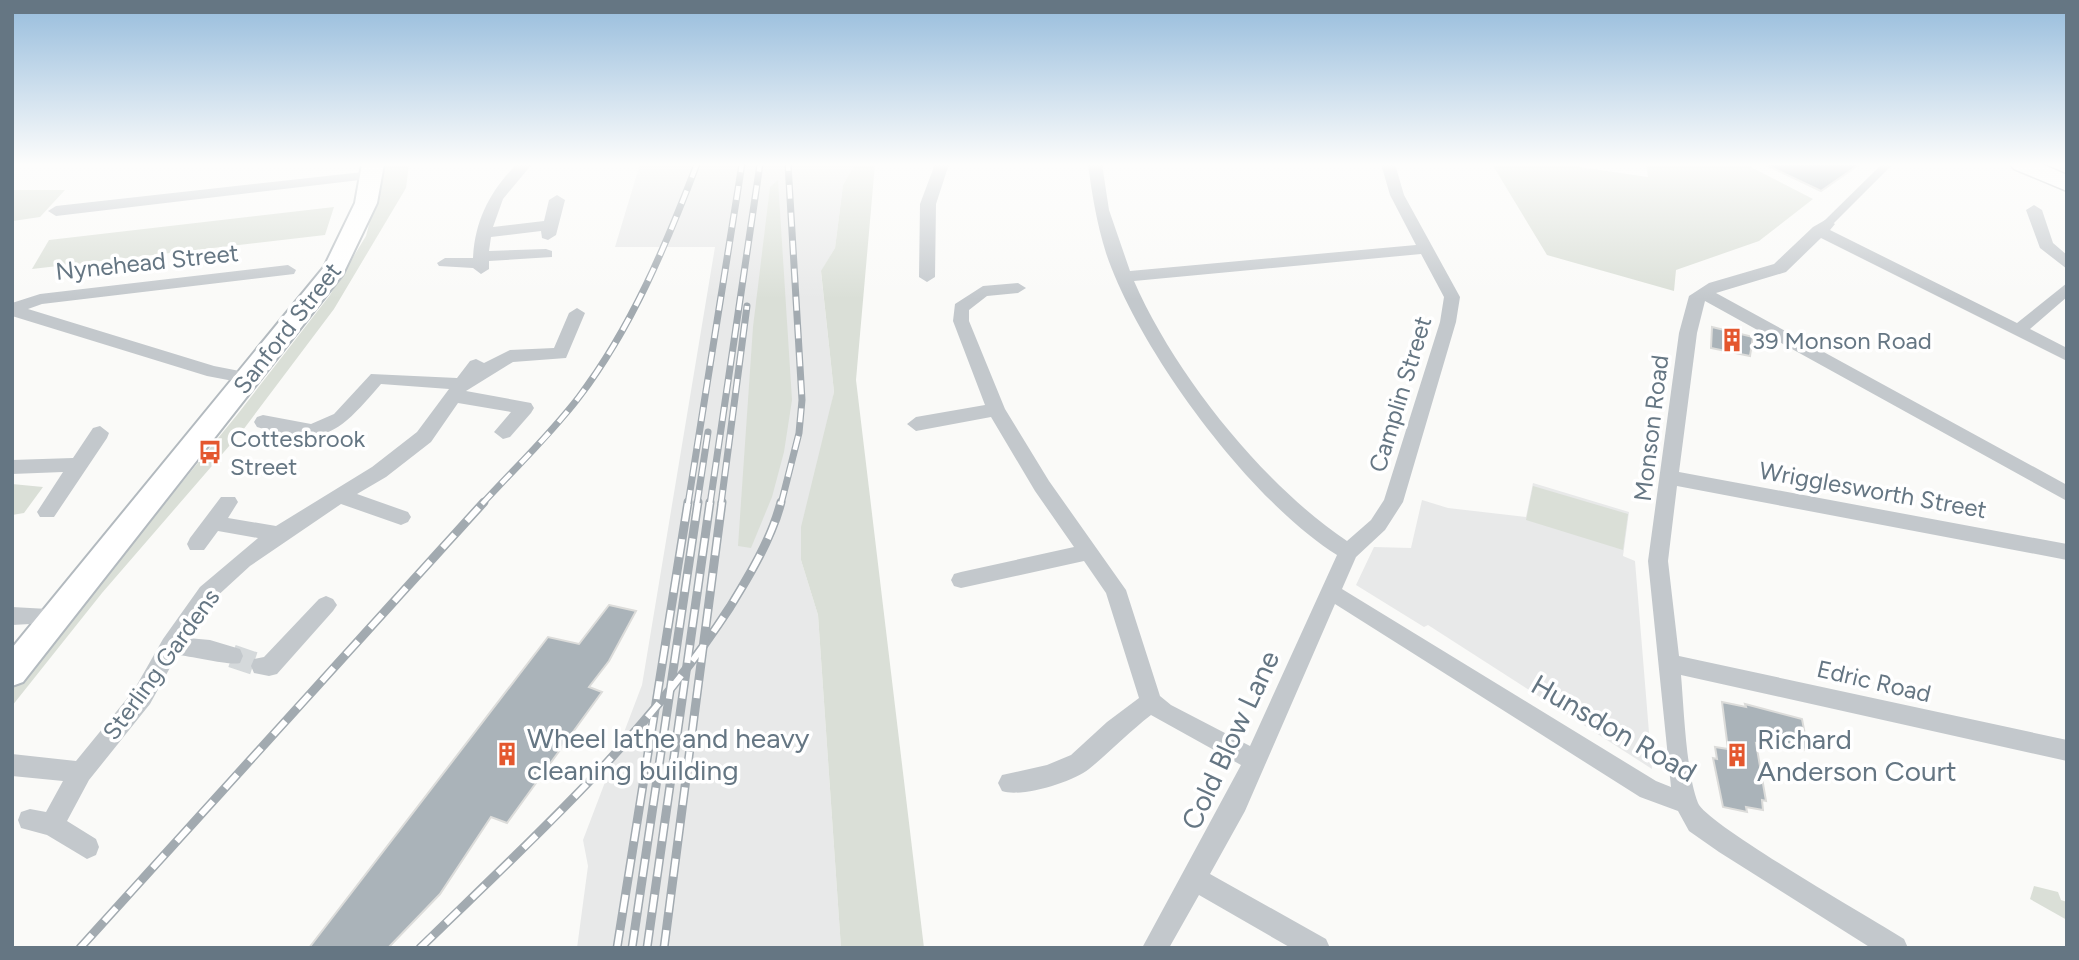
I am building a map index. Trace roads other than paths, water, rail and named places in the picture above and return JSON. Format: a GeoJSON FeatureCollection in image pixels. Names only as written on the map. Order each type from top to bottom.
{"type":"FeatureCollection","features":[{"type":"Feature","properties":{"kind":"main road","name":"Sanford Street"},"geometry":{"type":"LineString","coordinates":[[12,672],[335,269],[355,232],[362,209]]}},
{"type":"Feature","properties":{"kind":"street"},"geometry":{"type":"LineString","coordinates":[[56,211],[73,209]]}},
{"type":"Feature","properties":{"kind":"street"},"geometry":{"type":"LineString","coordinates":[[481,263],[483,233],[490,209]]}},
{"type":"Feature","properties":{"kind":"street"},"geometry":{"type":"LineString","coordinates":[[483,233],[550,230],[555,209]]}},
{"type":"Feature","properties":{"kind":"street"},"geometry":{"type":"LineString","coordinates":[[927,277],[928,209]]}},
{"type":"Feature","properties":{"kind":"street"},"geometry":{"type":"LineString","coordinates":[[1102,209],[1125,277],[1155,338],[1183,381],[1237,449],[1314,527],[1348,552]]}},
{"type":"Feature","properties":{"kind":"street","name":"Camplin Street"},"geometry":{"type":"LineString","coordinates":[[1348,552],[1364,534],[1378,525],[1393,502],[1451,315],[1452,298],[1404,209]]}},
{"type":"Feature","properties":{"kind":"street"},"geometry":{"type":"LineString","coordinates":[[1703,293],[1780,268],[1842,209]]}},
{"type":"Feature","properties":{"kind":"street"},"geometry":{"type":"LineString","coordinates":[[2034,210],[2046,246],[2067,264]]}},
{"type":"Feature","properties":{"kind":"street"},"geometry":{"type":"LineString","coordinates":[[1823,227],[2067,355]]}},
{"type":"Feature","properties":{"kind":"street"},"geometry":{"type":"LineString","coordinates":[[1125,277],[1426,249]]}},
{"type":"Feature","properties":{"kind":"street"},"geometry":{"type":"LineString","coordinates":[[445,263],[481,263],[546,254]]}},
{"type":"Feature","properties":{"kind":"street","name":"Nynehead Street"},"geometry":{"type":"LineString","coordinates":[[12,310],[40,299],[288,270]]}},
{"type":"Feature","properties":{"kind":"street"},"geometry":{"type":"LineString","coordinates":[[1018,288],[983,291],[961,308],[961,321],[996,410],[1042,486],[1089,552],[1107,572],[1116,590],[1151,702],[1163,712],[1255,760]]}},
{"type":"Feature","properties":{"kind":"street"},"geometry":{"type":"LineString","coordinates":[[2019,330],[2067,288]]}},
{"type":"Feature","properties":{"kind":"street"},"geometry":{"type":"LineString","coordinates":[[1703,293],[2067,494]]}},
{"type":"Feature","properties":{"kind":"street","name":"Monson Road"},"geometry":{"type":"LineString","coordinates":[[1686,803],[1658,561],[1692,307],[1703,293]]}},
{"type":"Feature","properties":{"kind":"street"},"geometry":{"type":"LineString","coordinates":[[12,310],[213,372],[249,378]]}},
{"type":"Feature","properties":{"kind":"street"},"geometry":{"type":"LineString","coordinates":[[459,390],[510,356],[560,354],[577,313]]}},
{"type":"Feature","properties":{"kind":"street","name":"Sterling Gardens"},"geometry":{"type":"LineString","coordinates":[[87,847],[47,819],[142,697],[171,645],[206,593],[279,534],[379,472],[424,437],[476,365]]}},
{"type":"Feature","properties":{"kind":"street"},"geometry":{"type":"LineString","coordinates":[[262,422],[312,431],[340,419],[381,370],[525,408],[503,432]]}},
{"type":"Feature","properties":{"kind":"street"},"geometry":{"type":"LineString","coordinates":[[916,425],[996,410]]}},
{"type":"Feature","properties":{"kind":"street"},"geometry":{"type":"LineString","coordinates":[[47,512],[100,433]]}},
{"type":"Feature","properties":{"kind":"street"},"geometry":{"type":"LineString","coordinates":[[12,467],[78,465]]}},
{"type":"Feature","properties":{"kind":"street","name":"Wrigglesworth Street"},"geometry":{"type":"LineString","coordinates":[[1670,478],[2067,552]]}},
{"type":"Feature","properties":{"kind":"street"},"geometry":{"type":"LineString","coordinates":[[340,496],[401,517]]}},
{"type":"Feature","properties":{"kind":"street"},"geometry":{"type":"LineString","coordinates":[[197,544],[228,502]]}},
{"type":"Feature","properties":{"kind":"street"},"geometry":{"type":"LineString","coordinates":[[213,523],[279,534]]}},
{"type":"Feature","properties":{"kind":"street"},"geometry":{"type":"LineString","coordinates":[[961,580],[1089,552]]}},
{"type":"Feature","properties":{"kind":"street","name":"Cold Blow Lane"},"geometry":{"type":"LineString","coordinates":[[1155,948],[1195,879],[1255,760],[1348,552]]}},
{"type":"Feature","properties":{"kind":"street","name":"Hunsdon Road"},"geometry":{"type":"LineString","coordinates":[[1331,593],[1343,597],[1648,789],[1686,803],[1699,824],[1895,948]]}},
{"type":"Feature","properties":{"kind":"street"},"geometry":{"type":"LineString","coordinates":[[262,666],[269,667],[326,605]]}},
{"type":"Feature","properties":{"kind":"street"},"geometry":{"type":"LineString","coordinates":[[12,616],[58,616]]}},
{"type":"Feature","properties":{"kind":"street"},"geometry":{"type":"LineString","coordinates":[[171,645],[210,649],[232,656]]}},
{"type":"Feature","properties":{"kind":"street","name":"Edric Road"},"geometry":{"type":"LineString","coordinates":[[1669,663],[2067,751]]}},
{"type":"Feature","properties":{"kind":"street"},"geometry":{"type":"LineString","coordinates":[[1010,783],[1048,776],[1079,763],[1115,729],[1151,702]]}},
{"type":"Feature","properties":{"kind":"street"},"geometry":{"type":"LineString","coordinates":[[12,765],[81,772]]}},
{"type":"Feature","properties":{"kind":"street"},"geometry":{"type":"LineString","coordinates":[[1195,879],[1317,948]]}},
{"type":"Feature","properties":{"kind":"tunnel"},"geometry":{"type":"LineString","coordinates":[[232,656],[262,666]]}},
{"type":"Feature","properties":{"kind":"railway"},"geometry":{"type":"LineString","coordinates":[[482,504],[556,425],[598,370],[646,285],[679,209]]}},
{"type":"Feature","properties":{"kind":"railway"},"geometry":{"type":"LineString","coordinates":[[688,504],[735,209]]}},
{"type":"Feature","properties":{"kind":"railway"},"geometry":{"type":"LineString","coordinates":[[710,504],[753,209]]}},
{"type":"Feature","properties":{"kind":"railway"},"geometry":{"type":"LineString","coordinates":[[781,504],[799,433],[802,400],[791,209]]}},
{"type":"Feature","properties":{"kind":"railway"},"geometry":{"type":"LineString","coordinates":[[721,504],[747,306]]}},
{"type":"Feature","properties":{"kind":"railway"},"geometry":{"type":"LineString","coordinates":[[697,504],[708,432]]}},
{"type":"Feature","properties":{"kind":"railway"},"geometry":{"type":"LineString","coordinates":[[80,948],[484,502]]}},
{"type":"Feature","properties":{"kind":"railway"},"geometry":{"type":"LineString","coordinates":[[655,708],[688,502]]}},
{"type":"Feature","properties":{"kind":"railway"},"geometry":{"type":"LineString","coordinates":[[670,689],[698,502]]}},
{"type":"Feature","properties":{"kind":"railway"},"geometry":{"type":"LineString","coordinates":[[686,669],[710,502]]}},
{"type":"Feature","properties":{"kind":"railway"},"geometry":{"type":"LineString","coordinates":[[703,646],[722,502]]}},
{"type":"Feature","properties":{"kind":"railway"},"geometry":{"type":"LineString","coordinates":[[703,646],[752,570],[766,543],[781,502]]}},
{"type":"Feature","properties":{"kind":"railway"},"geometry":{"type":"LineString","coordinates":[[664,948],[703,646]]}},
{"type":"Feature","properties":{"kind":"railway"},"geometry":{"type":"LineString","coordinates":[[686,669],[703,646]]}},
{"type":"Feature","properties":{"kind":"railway"},"geometry":{"type":"LineString","coordinates":[[647,948],[686,669]]}},
{"type":"Feature","properties":{"kind":"railway"},"geometry":{"type":"LineString","coordinates":[[670,689],[686,669]]}},
{"type":"Feature","properties":{"kind":"railway"},"geometry":{"type":"LineString","coordinates":[[632,948],[670,689]]}},
{"type":"Feature","properties":{"kind":"railway"},"geometry":{"type":"LineString","coordinates":[[655,708],[670,689]]}},
{"type":"Feature","properties":{"kind":"railway"},"geometry":{"type":"LineString","coordinates":[[420,948],[585,786],[655,708]]}},
{"type":"Feature","properties":{"kind":"railway"},"geometry":{"type":"LineString","coordinates":[[617,948],[655,708]]}},
{"type":"Feature","properties":{"kind":"place","name":"39 Monson Road"},"geometry":{"type":"Point","coordinates":[1732,340]}},
{"type":"Feature","properties":{"kind":"place","name":"Cottesbrook Street"},"geometry":{"type":"Point","coordinates":[210,452]}},
{"type":"Feature","properties":{"kind":"place","name":"Wheel lathe and heavy cleaning building"},"geometry":{"type":"Point","coordinates":[507,754]}},
{"type":"Feature","properties":{"kind":"place","name":"Richard Anderson Court"},"geometry":{"type":"Point","coordinates":[1737,755]}}]}
